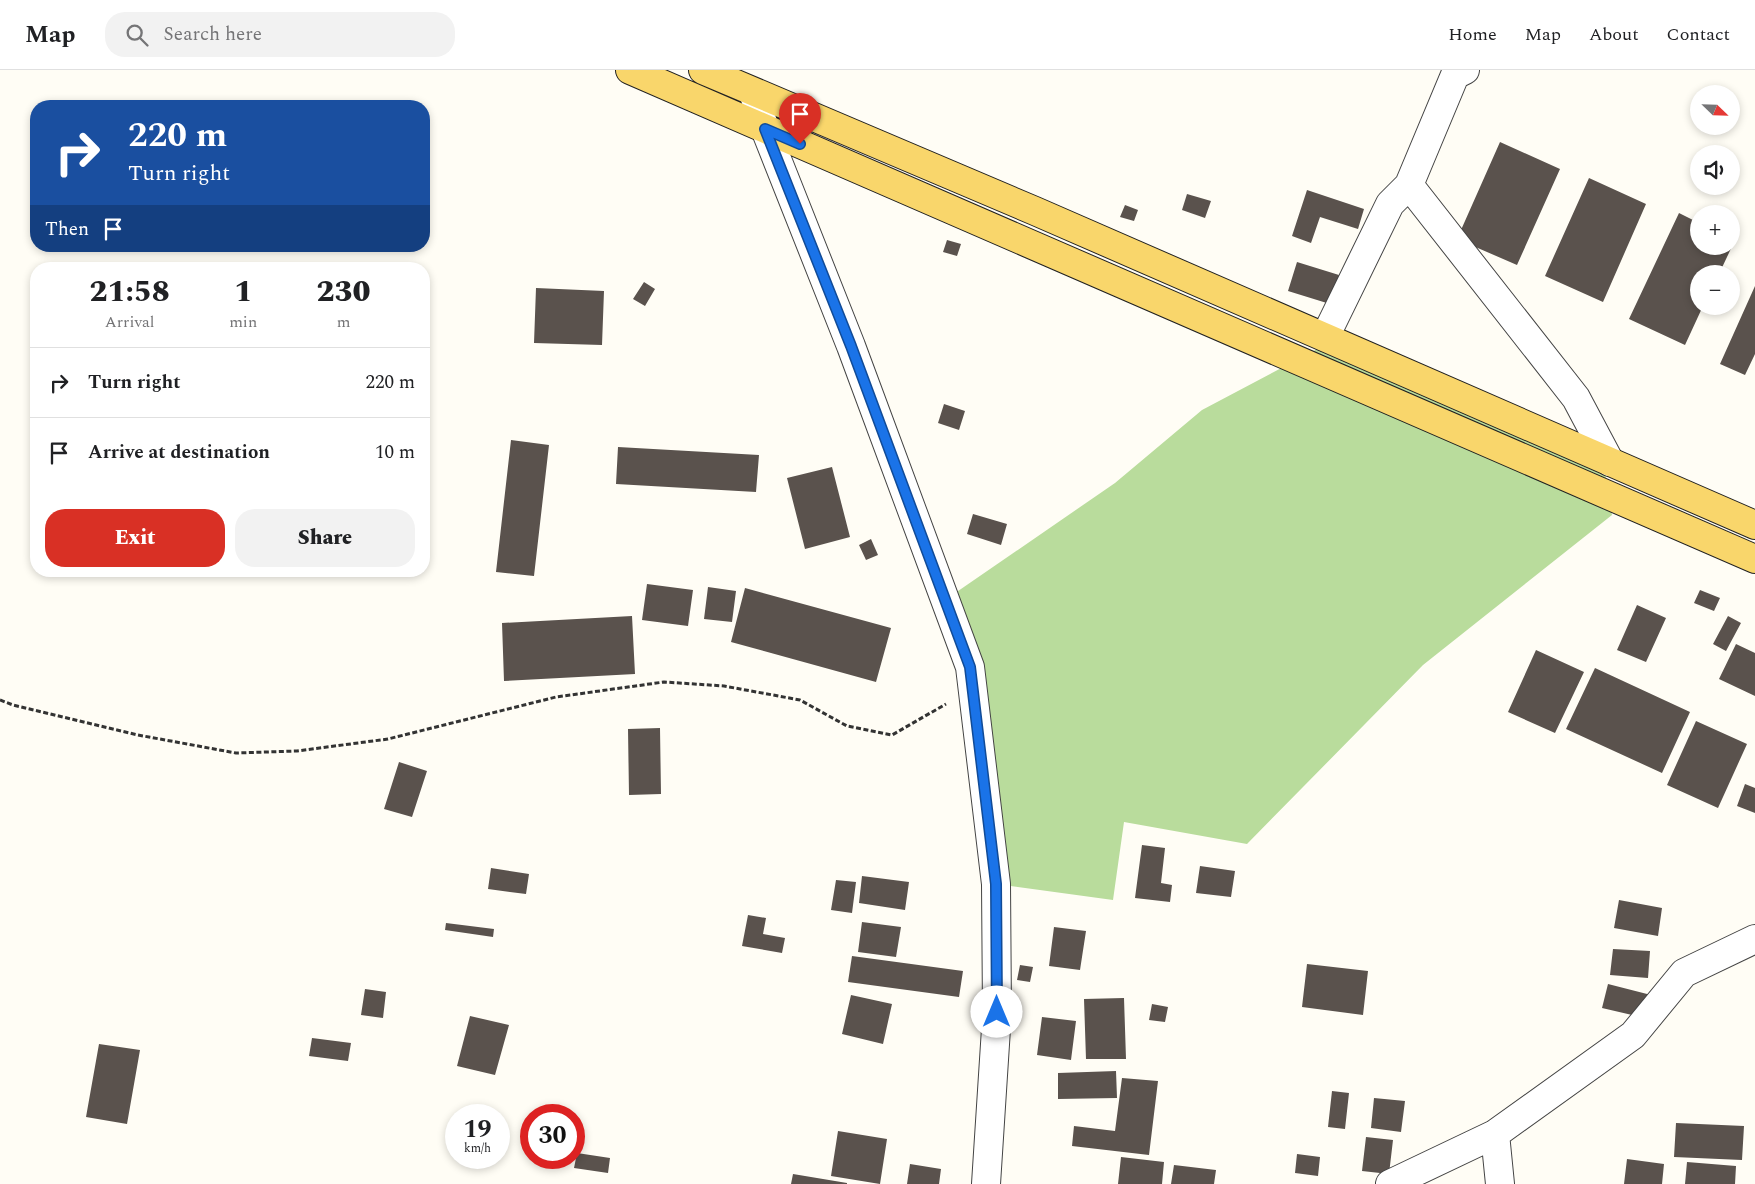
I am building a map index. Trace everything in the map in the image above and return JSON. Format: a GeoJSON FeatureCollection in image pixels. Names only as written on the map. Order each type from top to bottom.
{"type":"FeatureCollection","features":[{"type":"Feature","properties":{"kind":"main road"},"geometry":{"type":"LineString","coordinates":[[630,70],[1755,559]]}},
{"type":"Feature","properties":{"kind":"main road"},"geometry":{"type":"LineString","coordinates":[[703,70],[1325,337],[1755,525]]}},
{"type":"Feature","properties":{"kind":"street"},"geometry":{"type":"LineString","coordinates":[[1325,337],[1390,204],[1409,185],[1456,75],[1465,70]]}},
{"type":"Feature","properties":{"kind":"street"},"geometry":{"type":"LineString","coordinates":[[754,92],[765,129],[851,346],[970,667],[996,884],[997,1012],[986,1184]]}},
{"type":"Feature","properties":{"kind":"street"},"geometry":{"type":"LineString","coordinates":[[1409,185],[1576,398],[1610,462]]}},
{"type":"Feature","properties":{"kind":"street"},"geometry":{"type":"LineString","coordinates":[[1390,1184],[1495,1134],[1633,1036],[1684,973],[1755,939]]}},
{"type":"Feature","properties":{"kind":"street"},"geometry":{"type":"LineString","coordinates":[[1495,1134],[1500,1184]]}},
{"type":"Feature","properties":{"kind":"path"},"geometry":{"type":"LineString","coordinates":[[0,700],[13,705],[138,735],[236,753],[288,752],[388,739],[556,697],[664,682],[724,686],[800,700],[847,726],[892,735],[945,705],[970,667]]}},
{"type":"Feature","properties":{"kind":"green space"},"geometry":{"type":"Polygon","coordinates":[[[1321,347],[1605,471],[1612,515],[1423,665],[1247,844],[1124,822],[1113,900],[996,884],[945,600],[1115,483],[1202,410],[1321,347]]]}},
{"type":"Feature","properties":{"kind":"building"},"geometry":{"type":"Polygon","coordinates":[[[1500,142],[1560,169],[1517,265],[1457,239],[1500,142]]]}},
{"type":"Feature","properties":{"kind":"building"},"geometry":{"type":"Polygon","coordinates":[[[1589,178],[1646,204],[1603,302],[1545,276],[1589,178]]]}},
{"type":"Feature","properties":{"kind":"building"},"geometry":{"type":"Polygon","coordinates":[[[1307,190],[1364,209],[1358,229],[1320,217],[1311,243],[1292,236],[1307,190]]]}},
{"type":"Feature","properties":{"kind":"building"},"geometry":{"type":"Polygon","coordinates":[[[1187,194],[1211,201],[1205,218],[1182,210],[1187,194]]]}},
{"type":"Feature","properties":{"kind":"building"},"geometry":{"type":"Polygon","coordinates":[[[1125,205],[1138,210],[1134,221],[1120,217],[1125,205]]]}},
{"type":"Feature","properties":{"kind":"building"},"geometry":{"type":"Polygon","coordinates":[[[1679,213],[1690,218],[1690,255],[1728,255],[1723,265],[1690,265],[1690,315],[1699,315],[1685,345],[1629,319],[1679,213]]]}},
{"type":"Feature","properties":{"kind":"building"},"geometry":{"type":"Polygon","coordinates":[[[947,240],[961,244],[957,256],[943,252],[947,240]]]}},
{"type":"Feature","properties":{"kind":"building"},"geometry":{"type":"Polygon","coordinates":[[[1297,262],[1339,275],[1330,304],[1288,291],[1297,262]]]}},
{"type":"Feature","properties":{"kind":"building"},"geometry":{"type":"Polygon","coordinates":[[[644,282],[655,289],[645,306],[633,299],[644,282]]]}},
{"type":"Feature","properties":{"kind":"building"},"geometry":{"type":"Polygon","coordinates":[[[1755,286],[1755,354],[1745,375],[1720,364],[1755,286]]]}},
{"type":"Feature","properties":{"kind":"building"},"geometry":{"type":"Polygon","coordinates":[[[536,288],[604,291],[602,345],[534,343],[536,288]]]}},
{"type":"Feature","properties":{"kind":"building"},"geometry":{"type":"Polygon","coordinates":[[[944,404],[965,411],[959,430],[938,423],[944,404]]]}},
{"type":"Feature","properties":{"kind":"building"},"geometry":{"type":"Polygon","coordinates":[[[511,440],[549,445],[534,576],[496,572],[511,440]]]}},
{"type":"Feature","properties":{"kind":"building"},"geometry":{"type":"Polygon","coordinates":[[[618,447],[759,455],[756,492],[616,484],[618,447]]]}},
{"type":"Feature","properties":{"kind":"building"},"geometry":{"type":"Polygon","coordinates":[[[832,467],[850,537],[805,549],[787,478],[832,467]]]}},
{"type":"Feature","properties":{"kind":"building"},"geometry":{"type":"Polygon","coordinates":[[[973,514],[1007,524],[1001,545],[967,534],[973,514]]]}},
{"type":"Feature","properties":{"kind":"building"},"geometry":{"type":"Polygon","coordinates":[[[871,539],[878,555],[866,560],[859,545],[871,539]]]}},
{"type":"Feature","properties":{"kind":"building"},"geometry":{"type":"Polygon","coordinates":[[[647,584],[693,590],[688,626],[642,620],[647,584]]]}},
{"type":"Feature","properties":{"kind":"building"},"geometry":{"type":"Polygon","coordinates":[[[708,587],[736,591],[732,622],[704,619],[708,587]]]}},
{"type":"Feature","properties":{"kind":"building"},"geometry":{"type":"Polygon","coordinates":[[[745,588],[891,628],[876,682],[731,642],[745,588]]]}},
{"type":"Feature","properties":{"kind":"building"},"geometry":{"type":"Polygon","coordinates":[[[1700,590],[1720,598],[1714,611],[1694,603],[1700,590]]]}},
{"type":"Feature","properties":{"kind":"building"},"geometry":{"type":"Polygon","coordinates":[[[1637,605],[1666,618],[1646,662],[1617,650],[1637,605]]]}},
{"type":"Feature","properties":{"kind":"building"},"geometry":{"type":"Polygon","coordinates":[[[632,616],[635,674],[504,681],[502,623],[632,616]]]}},
{"type":"Feature","properties":{"kind":"building"},"geometry":{"type":"Polygon","coordinates":[[[1728,616],[1741,623],[1726,651],[1713,644],[1728,616]]]}},
{"type":"Feature","properties":{"kind":"building"},"geometry":{"type":"Polygon","coordinates":[[[1736,644],[1755,653],[1755,696],[1719,679],[1736,644]]]}},
{"type":"Feature","properties":{"kind":"building"},"geometry":{"type":"Polygon","coordinates":[[[1536,650],[1584,672],[1555,733],[1508,712],[1536,650]]]}},
{"type":"Feature","properties":{"kind":"building"},"geometry":{"type":"Polygon","coordinates":[[[1595,668],[1690,712],[1662,773],[1566,729],[1595,668]]]}},
{"type":"Feature","properties":{"kind":"building"},"geometry":{"type":"Polygon","coordinates":[[[1696,721],[1747,744],[1718,808],[1667,785],[1696,721]]]}},
{"type":"Feature","properties":{"kind":"building"},"geometry":{"type":"Polygon","coordinates":[[[660,728],[661,794],[629,795],[628,729],[660,728]]]}},
{"type":"Feature","properties":{"kind":"building"},"geometry":{"type":"Polygon","coordinates":[[[399,762],[427,771],[412,817],[384,809],[399,762]]]}},
{"type":"Feature","properties":{"kind":"building"},"geometry":{"type":"Polygon","coordinates":[[[1745,784],[1755,788],[1755,813],[1737,806],[1745,784]]]}},
{"type":"Feature","properties":{"kind":"building"},"geometry":{"type":"Polygon","coordinates":[[[1142,845],[1165,848],[1161,883],[1172,885],[1170,902],[1135,898],[1142,845]]]}},
{"type":"Feature","properties":{"kind":"building"},"geometry":{"type":"Polygon","coordinates":[[[1200,866],[1235,871],[1231,897],[1196,893],[1200,866]]]}},
{"type":"Feature","properties":{"kind":"building"},"geometry":{"type":"Polygon","coordinates":[[[491,868],[529,874],[526,894],[488,889],[491,868]]]}},
{"type":"Feature","properties":{"kind":"building"},"geometry":{"type":"Polygon","coordinates":[[[862,876],[909,882],[905,910],[859,903],[862,876]]]}},
{"type":"Feature","properties":{"kind":"building"},"geometry":{"type":"Polygon","coordinates":[[[836,880],[856,882],[852,913],[831,910],[836,880]]]}},
{"type":"Feature","properties":{"kind":"building"},"geometry":{"type":"Polygon","coordinates":[[[1619,900],[1662,908],[1658,936],[1614,928],[1619,900]]]}},
{"type":"Feature","properties":{"kind":"building"},"geometry":{"type":"Polygon","coordinates":[[[748,915],[766,918],[763,934],[785,938],[782,953],[742,946],[748,915]]]}},
{"type":"Feature","properties":{"kind":"building"},"geometry":{"type":"Polygon","coordinates":[[[862,922],[901,927],[896,957],[858,952],[862,922]]]}},
{"type":"Feature","properties":{"kind":"building"},"geometry":{"type":"Polygon","coordinates":[[[446,923],[494,929],[493,937],[445,930],[446,923]]]}},
{"type":"Feature","properties":{"kind":"building"},"geometry":{"type":"Polygon","coordinates":[[[1054,927],[1086,931],[1080,970],[1049,966],[1054,927]]]}},
{"type":"Feature","properties":{"kind":"building"},"geometry":{"type":"Polygon","coordinates":[[[1613,949],[1650,951],[1648,978],[1610,975],[1613,949]]]}},
{"type":"Feature","properties":{"kind":"building"},"geometry":{"type":"Polygon","coordinates":[[[852,956],[963,971],[959,997],[848,982],[852,956]]]}},
{"type":"Feature","properties":{"kind":"building"},"geometry":{"type":"Polygon","coordinates":[[[1307,964],[1368,971],[1363,1015],[1302,1007],[1307,964]]]}},
{"type":"Feature","properties":{"kind":"building"},"geometry":{"type":"Polygon","coordinates":[[[1020,965],[1033,967],[1030,982],[1017,980],[1020,965]]]}},
{"type":"Feature","properties":{"kind":"building"},"geometry":{"type":"Polygon","coordinates":[[[1608,984],[1651,995],[1645,1018],[1602,1008],[1608,984]]]}},
{"type":"Feature","properties":{"kind":"building"},"geometry":{"type":"Polygon","coordinates":[[[365,989],[386,992],[383,1018],[361,1015],[365,989]]]}},
{"type":"Feature","properties":{"kind":"building"},"geometry":{"type":"Polygon","coordinates":[[[851,995],[892,1004],[883,1044],[842,1034],[851,995]]]}},
{"type":"Feature","properties":{"kind":"building"},"geometry":{"type":"Polygon","coordinates":[[[1124,998],[1126,1059],[1086,1059],[1084,999],[1124,998]]]}},
{"type":"Feature","properties":{"kind":"building"},"geometry":{"type":"Polygon","coordinates":[[[1152,1004],[1168,1007],[1165,1022],[1149,1020],[1152,1004]]]}},
{"type":"Feature","properties":{"kind":"building"},"geometry":{"type":"Polygon","coordinates":[[[470,1016],[509,1025],[495,1075],[457,1066],[470,1016]]]}},
{"type":"Feature","properties":{"kind":"building"},"geometry":{"type":"Polygon","coordinates":[[[1042,1017],[1076,1021],[1071,1060],[1037,1055],[1042,1017]]]}},
{"type":"Feature","properties":{"kind":"building"},"geometry":{"type":"Polygon","coordinates":[[[312,1038],[351,1043],[348,1061],[309,1056],[312,1038]]]}},
{"type":"Feature","properties":{"kind":"building"},"geometry":{"type":"Polygon","coordinates":[[[99,1044],[140,1050],[127,1124],[86,1117],[99,1044]]]}},
{"type":"Feature","properties":{"kind":"building"},"geometry":{"type":"Polygon","coordinates":[[[1116,1071],[1117,1098],[1058,1099],[1058,1073],[1116,1071]]]}},
{"type":"Feature","properties":{"kind":"building"},"geometry":{"type":"Polygon","coordinates":[[[1122,1078],[1158,1081],[1149,1155],[1072,1146],[1074,1126],[1115,1131],[1122,1078]]]}},
{"type":"Feature","properties":{"kind":"building"},"geometry":{"type":"Polygon","coordinates":[[[1332,1091],[1349,1093],[1345,1129],[1328,1127],[1332,1091]]]}},
{"type":"Feature","properties":{"kind":"building"},"geometry":{"type":"Polygon","coordinates":[[[1374,1098],[1405,1101],[1401,1132],[1371,1128],[1374,1098]]]}},
{"type":"Feature","properties":{"kind":"building"},"geometry":{"type":"Polygon","coordinates":[[[1676,1123],[1744,1126],[1742,1160],[1674,1157],[1676,1123]]]}},
{"type":"Feature","properties":{"kind":"building"},"geometry":{"type":"Polygon","coordinates":[[[838,1131],[887,1139],[880,1184],[831,1176],[838,1131]]]}},
{"type":"Feature","properties":{"kind":"building"},"geometry":{"type":"Polygon","coordinates":[[[1366,1137],[1393,1140],[1389,1174],[1362,1171],[1366,1137]]]}},
{"type":"Feature","properties":{"kind":"building"},"geometry":{"type":"Polygon","coordinates":[[[585,1154],[610,1158],[608,1173],[581,1169],[585,1169],[585,1154]]]}},
{"type":"Feature","properties":{"kind":"building"},"geometry":{"type":"Polygon","coordinates":[[[1297,1154],[1320,1157],[1318,1176],[1295,1173],[1297,1154]]]}},
{"type":"Feature","properties":{"kind":"building"},"geometry":{"type":"Polygon","coordinates":[[[1121,1157],[1164,1162],[1162,1184],[1118,1184],[1121,1157]]]}},
{"type":"Feature","properties":{"kind":"building"},"geometry":{"type":"Polygon","coordinates":[[[1627,1159],[1664,1164],[1662,1184],[1624,1184],[1627,1159]]]}},
{"type":"Feature","properties":{"kind":"building"},"geometry":{"type":"Polygon","coordinates":[[[1687,1162],[1736,1166],[1735,1184],[1685,1184],[1687,1162]]]}},
{"type":"Feature","properties":{"kind":"building"},"geometry":{"type":"Polygon","coordinates":[[[910,1164],[941,1169],[939,1184],[907,1184],[910,1164]]]}},
{"type":"Feature","properties":{"kind":"building"},"geometry":{"type":"Polygon","coordinates":[[[1174,1165],[1216,1170],[1214,1184],[1171,1184],[1174,1165]]]}},
{"type":"Feature","properties":{"kind":"building"},"geometry":{"type":"Polygon","coordinates":[[[793,1174],[847,1183],[847,1184],[791,1184],[793,1174]]]}},
{"type":"Feature","properties":{"kind":"route"},"geometry":{"type":"LineString","coordinates":[[800,144],[765,129],[851,346],[970,667],[996,884],[997,1012]]}}]}
